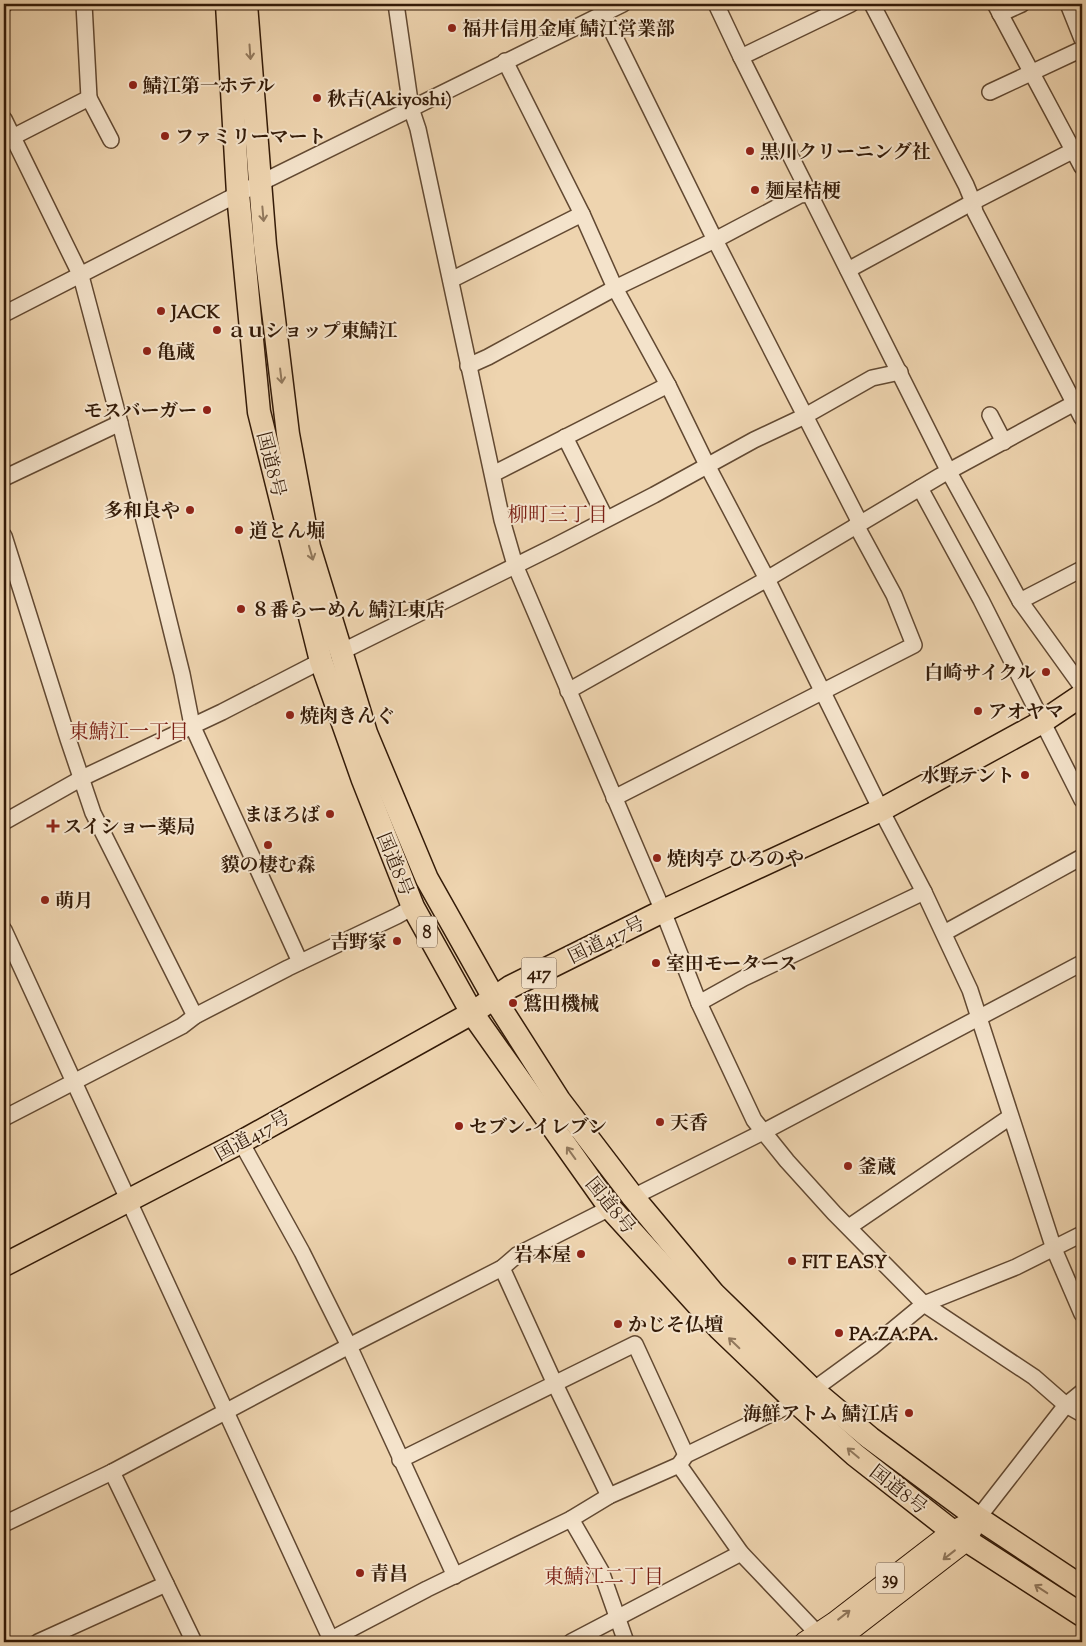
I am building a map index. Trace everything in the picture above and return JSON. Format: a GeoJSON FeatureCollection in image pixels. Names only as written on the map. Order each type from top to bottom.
{"type":"FeatureCollection","features":[{"type":"Feature","properties":{"kind":"highway","name":"国道8号"},"geometry":{"type":"LineString","coordinates":[[228,4],[238,194],[260,412],[331,656],[363,780],[413,907],[472,1013],[610,1208],[720,1329],[804,1396],[870,1438],[978,1518],[1082,1587]]}},
{"type":"Feature","properties":{"kind":"highway","name":"国道8号"},"geometry":{"type":"LineString","coordinates":[[246,4],[265,246],[288,434],[331,656],[366,733],[427,879],[494,998],[559,1100],[633,1197],[714,1294],[855,1455],[959,1536],[1082,1615]]}},
{"type":"Feature","properties":{"kind":"highway","name":"国道417号"},"geometry":{"type":"LineString","coordinates":[[4,1265],[241,1142],[472,1013],[510,987],[663,911],[881,810],[1042,722],[1082,695]]}},
{"type":"Feature","properties":{"kind":"main road","name":"39"},"geometry":{"type":"LineString","coordinates":[[836,1642],[978,1518]]}},
{"type":"Feature","properties":{"kind":"main road","name":"39"},"geometry":{"type":"LineString","coordinates":[[811,1638],[959,1536]]}},
{"type":"Feature","properties":{"kind":"street"},"geometry":{"type":"LineString","coordinates":[[84,4],[90,98],[111,140]]}},
{"type":"Feature","properties":{"kind":"street"},"geometry":{"type":"LineString","coordinates":[[396,4],[411,108],[418,129],[502,520],[515,565],[663,911],[699,1003],[754,1120],[786,1161],[924,1304],[1034,1377],[1066,1404],[1082,1414]]}},
{"type":"Feature","properties":{"kind":"street"},"geometry":{"type":"LineString","coordinates":[[4,314],[238,194],[504,61],[623,4]]}},
{"type":"Feature","properties":{"kind":"street"},"geometry":{"type":"LineString","coordinates":[[716,4],[740,57],[949,472],[1020,601],[1082,687]]}},
{"type":"Feature","properties":{"kind":"street"},"geometry":{"type":"LineString","coordinates":[[740,57],[851,4]]}},
{"type":"Feature","properties":{"kind":"street"},"geometry":{"type":"LineString","coordinates":[[872,4],[973,202],[975,212],[1079,401],[1082,418]]}},
{"type":"Feature","properties":{"kind":"street"},"geometry":{"type":"LineString","coordinates":[[1022,4],[998,9],[1032,72],[1078,149],[1082,167]]}},
{"type":"Feature","properties":{"kind":"street"},"geometry":{"type":"LineString","coordinates":[[1068,4],[1082,40]]}},
{"type":"Feature","properties":{"kind":"street"},"geometry":{"type":"LineString","coordinates":[[603,13],[714,240],[805,416],[894,595],[914,644],[824,692],[614,798]]}},
{"type":"Feature","properties":{"kind":"street"},"geometry":{"type":"LineString","coordinates":[[990,92],[1082,49]]}},
{"type":"Feature","properties":{"kind":"street"},"geometry":{"type":"LineString","coordinates":[[504,61],[582,214],[615,288],[668,385],[707,465],[767,579],[944,933],[980,1017],[1010,1117],[1054,1249],[1082,1314]]}},
{"type":"Feature","properties":{"kind":"street"},"geometry":{"type":"LineString","coordinates":[[8,139],[90,98]]}},
{"type":"Feature","properties":{"kind":"street"},"geometry":{"type":"LineString","coordinates":[[4,119],[8,139],[81,276],[182,674],[192,726],[300,962]]}},
{"type":"Feature","properties":{"kind":"street"},"geometry":{"type":"LineString","coordinates":[[848,270],[973,202],[1078,149]]}},
{"type":"Feature","properties":{"kind":"street"},"geometry":{"type":"LineString","coordinates":[[468,366],[615,288],[800,196],[810,194]]}},
{"type":"Feature","properties":{"kind":"street"},"geometry":{"type":"LineString","coordinates":[[451,280],[582,214]]}},
{"type":"Feature","properties":{"kind":"street"},"geometry":{"type":"LineString","coordinates":[[4,822],[82,778],[192,726],[606,519],[754,440],[805,416],[872,378],[900,372]]}},
{"type":"Feature","properties":{"kind":"street"},"geometry":{"type":"LineString","coordinates":[[493,474],[668,385]]}},
{"type":"Feature","properties":{"kind":"street"},"geometry":{"type":"LineString","coordinates":[[568,691],[767,579],[940,476],[1079,401]]}},
{"type":"Feature","properties":{"kind":"street"},"geometry":{"type":"LineString","coordinates":[[990,415],[1004,442]]}},
{"type":"Feature","properties":{"kind":"street"},"geometry":{"type":"LineString","coordinates":[[4,478],[120,424]]}},
{"type":"Feature","properties":{"kind":"street"},"geometry":{"type":"LineString","coordinates":[[565,437],[606,519]]}},
{"type":"Feature","properties":{"kind":"street"},"geometry":{"type":"LineString","coordinates":[[920,488],[981,600],[1082,800]]}},
{"type":"Feature","properties":{"kind":"street"},"geometry":{"type":"LineString","coordinates":[[4,536],[93,812],[195,1016]]}},
{"type":"Feature","properties":{"kind":"street"},"geometry":{"type":"LineString","coordinates":[[1020,601],[1082,569]]}},
{"type":"Feature","properties":{"kind":"street"},"geometry":{"type":"LineString","coordinates":[[944,933],[1082,857]]}},
{"type":"Feature","properties":{"kind":"street"},"geometry":{"type":"LineString","coordinates":[[699,1003],[744,978],[924,892]]}},
{"type":"Feature","properties":{"kind":"street"},"geometry":{"type":"LineString","coordinates":[[4,1118],[182,1026],[195,1016],[413,907]]}},
{"type":"Feature","properties":{"kind":"street"},"geometry":{"type":"LineString","coordinates":[[4,930],[130,1200],[330,1642],[455,1576],[571,1520],[609,1496],[804,1396],[872,1347],[924,1304],[1016,1266],[1082,1234]]}},
{"type":"Feature","properties":{"kind":"street"},"geometry":{"type":"LineString","coordinates":[[633,1197],[763,1132],[1082,963]]}},
{"type":"Feature","properties":{"kind":"street"},"geometry":{"type":"LineString","coordinates":[[849,1227],[1010,1117]]}},
{"type":"Feature","properties":{"kind":"street"},"geometry":{"type":"LineString","coordinates":[[241,1142],[302,1252],[349,1346],[455,1576]]}},
{"type":"Feature","properties":{"kind":"street"},"geometry":{"type":"LineString","coordinates":[[4,1524],[112,1472],[349,1346],[502,1268],[517,1255],[610,1208]]}},
{"type":"Feature","properties":{"kind":"street"},"geometry":{"type":"LineString","coordinates":[[502,1268],[609,1496]]}},
{"type":"Feature","properties":{"kind":"street"},"geometry":{"type":"LineString","coordinates":[[400,1460],[635,1344],[682,1460],[741,1553],[811,1638]]}},
{"type":"Feature","properties":{"kind":"street"},"geometry":{"type":"LineString","coordinates":[[978,1518],[1066,1404],[1082,1392]]}},
{"type":"Feature","properties":{"kind":"street"},"geometry":{"type":"LineString","coordinates":[[112,1472],[194,1642]]}},
{"type":"Feature","properties":{"kind":"street"},"geometry":{"type":"LineString","coordinates":[[571,1520],[601,1571],[626,1642]]}},
{"type":"Feature","properties":{"kind":"street"},"geometry":{"type":"LineString","coordinates":[[571,1642],[741,1553]]}},
{"type":"Feature","properties":{"kind":"street"},"geometry":{"type":"LineString","coordinates":[[38,1642],[166,1584]]}},
{"type":"Feature","properties":{"kind":"place","name":"福井信用金庫 鯖江営業部"},"geometry":{"type":"Point","coordinates":[452,28]}},
{"type":"Feature","properties":{"kind":"place","name":"鯖江第一ホテル"},"geometry":{"type":"Point","coordinates":[133,85]}},
{"type":"Feature","properties":{"kind":"place","name":"秋吉(Akiyoshi)"},"geometry":{"type":"Point","coordinates":[317,98]}},
{"type":"Feature","properties":{"kind":"place","name":"ファミリーマート"},"geometry":{"type":"Point","coordinates":[165,136]}},
{"type":"Feature","properties":{"kind":"place","name":"黒川クリーニング社"},"geometry":{"type":"Point","coordinates":[750,151]}},
{"type":"Feature","properties":{"kind":"place","name":"麺屋桔梗"},"geometry":{"type":"Point","coordinates":[755,190]}},
{"type":"Feature","properties":{"kind":"place","name":"JACK"},"geometry":{"type":"Point","coordinates":[161,311]}},
{"type":"Feature","properties":{"kind":"place","name":"ａｕショップ東鯖江"},"geometry":{"type":"Point","coordinates":[217,330]}},
{"type":"Feature","properties":{"kind":"place","name":"亀蔵"},"geometry":{"type":"Point","coordinates":[147,351]}},
{"type":"Feature","properties":{"kind":"place","name":"モスバーガー"},"geometry":{"type":"Point","coordinates":[207,410]}},
{"type":"Feature","properties":{"kind":"place","name":"多和良や"},"geometry":{"type":"Point","coordinates":[190,510]}},
{"type":"Feature","properties":{"kind":"place","name":"道とん堀"},"geometry":{"type":"Point","coordinates":[239,530]}},
{"type":"Feature","properties":{"kind":"place","name":"８番らーめん 鯖江東店"},"geometry":{"type":"Point","coordinates":[241,609]}},
{"type":"Feature","properties":{"kind":"place","name":"白崎サイクル"},"geometry":{"type":"Point","coordinates":[1046,672]}},
{"type":"Feature","properties":{"kind":"place","name":"アオヤマ"},"geometry":{"type":"Point","coordinates":[978,711]}},
{"type":"Feature","properties":{"kind":"place","name":"焼肉きんぐ"},"geometry":{"type":"Point","coordinates":[290,715]}},
{"type":"Feature","properties":{"kind":"place","name":"水野テント"},"geometry":{"type":"Point","coordinates":[1025,775]}},
{"type":"Feature","properties":{"kind":"place","name":"まほろば"},"geometry":{"type":"Point","coordinates":[330,814]}},
{"type":"Feature","properties":{"kind":"place","name":"スイショー薬局"},"geometry":{"type":"Point","coordinates":[53,826]}},
{"type":"Feature","properties":{"kind":"place","name":"貘の棲む森"},"geometry":{"type":"Point","coordinates":[268,845]}},
{"type":"Feature","properties":{"kind":"place","name":"焼肉亭 ひろのや"},"geometry":{"type":"Point","coordinates":[657,858]}},
{"type":"Feature","properties":{"kind":"place","name":"萌月"},"geometry":{"type":"Point","coordinates":[45,900]}},
{"type":"Feature","properties":{"kind":"place","name":"吉野家"},"geometry":{"type":"Point","coordinates":[397,941]}},
{"type":"Feature","properties":{"kind":"place","name":"室田モータース"},"geometry":{"type":"Point","coordinates":[656,963]}},
{"type":"Feature","properties":{"kind":"place","name":"鷲田機械"},"geometry":{"type":"Point","coordinates":[513,1003]}},
{"type":"Feature","properties":{"kind":"place","name":"天香"},"geometry":{"type":"Point","coordinates":[660,1122]}},
{"type":"Feature","properties":{"kind":"place","name":"セブン-イレブン"},"geometry":{"type":"Point","coordinates":[459,1126]}},
{"type":"Feature","properties":{"kind":"place","name":"釜蔵"},"geometry":{"type":"Point","coordinates":[848,1166]}},
{"type":"Feature","properties":{"kind":"place","name":"岩本屋"},"geometry":{"type":"Point","coordinates":[581,1254]}},
{"type":"Feature","properties":{"kind":"place","name":"FIT EASY"},"geometry":{"type":"Point","coordinates":[792,1261]}},
{"type":"Feature","properties":{"kind":"place","name":"かじそ仏壇"},"geometry":{"type":"Point","coordinates":[618,1324]}},
{"type":"Feature","properties":{"kind":"place","name":"PA.ZA.PA."},"geometry":{"type":"Point","coordinates":[839,1333]}},
{"type":"Feature","properties":{"kind":"place","name":"海鮮アトム 鯖江店"},"geometry":{"type":"Point","coordinates":[909,1413]}},
{"type":"Feature","properties":{"kind":"place","name":"青昌"},"geometry":{"type":"Point","coordinates":[360,1573]}},
{"type":"Feature","properties":{"kind":"district","name":"柳町三丁目"},"geometry":{"type":"Point","coordinates":[558,514]}},
{"type":"Feature","properties":{"kind":"district","name":"東鯖江一丁目"},"geometry":{"type":"Point","coordinates":[129,731]}},
{"type":"Feature","properties":{"kind":"district","name":"東鯖江二丁目"},"geometry":{"type":"Point","coordinates":[604,1576]}}]}
